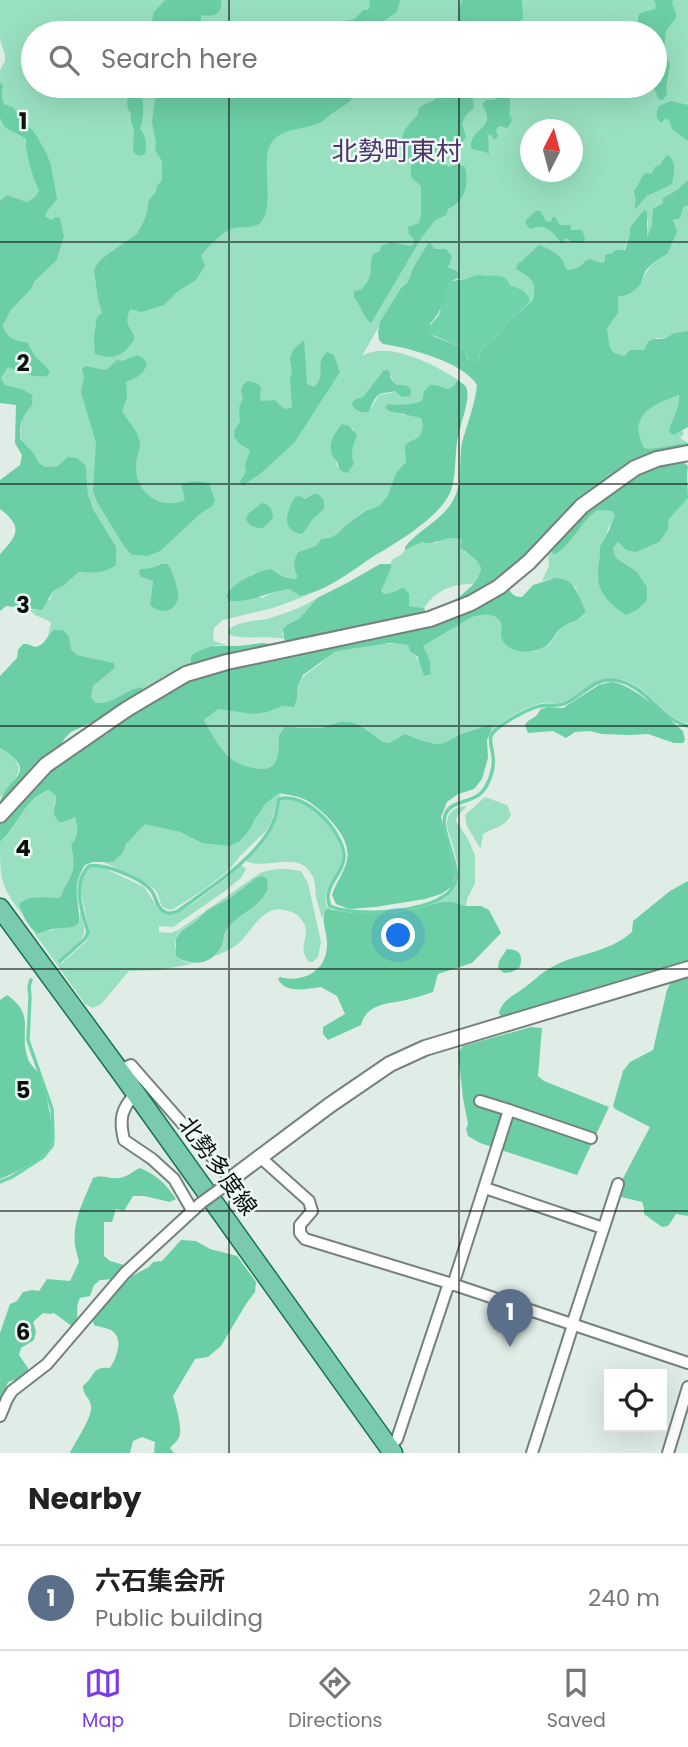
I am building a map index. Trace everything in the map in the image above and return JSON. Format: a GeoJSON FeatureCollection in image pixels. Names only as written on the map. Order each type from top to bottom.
{"type":"FeatureCollection","features":[{"type":"Feature","properties":{"kind":"main road","name":"北勢多度線"},"geometry":{"type":"LineString","coordinates":[[0,908],[391,1450]]}},
{"type":"Feature","properties":{"kind":"street"},"geometry":{"type":"LineString","coordinates":[[0,815],[46,765],[127,709],[186,674],[227,662],[430,619],[471,603],[499,587],[529,562],[582,506],[635,468],[657,459],[688,453]]}},
{"type":"Feature","properties":{"kind":"street"},"geometry":{"type":"LineString","coordinates":[[0,1416],[12,1391],[47,1364],[125,1273],[196,1206],[330,1105],[390,1064],[425,1048],[688,969]]}},
{"type":"Feature","properties":{"kind":"street"},"geometry":{"type":"LineString","coordinates":[[119,1070],[131,1065],[227,1183]]}},
{"type":"Feature","properties":{"kind":"street"},"geometry":{"type":"LineString","coordinates":[[136,1093],[127,1103],[120,1123],[124,1140],[152,1159],[174,1179],[196,1206]]}},
{"type":"Feature","properties":{"kind":"street"},"geometry":{"type":"LineString","coordinates":[[480,1101],[591,1138]]}},
{"type":"Feature","properties":{"kind":"street"},"geometry":{"type":"LineString","coordinates":[[391,1450],[485,1188],[509,1110]]}},
{"type":"Feature","properties":{"kind":"street"},"geometry":{"type":"LineString","coordinates":[[261,1158],[309,1201],[312,1211],[300,1225],[300,1233],[305,1239],[451,1284],[688,1363]]}},
{"type":"Feature","properties":{"kind":"street"},"geometry":{"type":"LineString","coordinates":[[532,1453],[618,1184]]}},
{"type":"Feature","properties":{"kind":"street"},"geometry":{"type":"LineString","coordinates":[[485,1188],[603,1228]]}},
{"type":"Feature","properties":{"kind":"street"},"geometry":{"type":"LineString","coordinates":[[668,1453],[688,1387]]}},
{"type":"Feature","properties":{"kind":"shaded area"},"geometry":{"type":"Polygon","coordinates":[[[0,0],[688,0],[688,180],[663,198],[663,203],[655,212],[646,241],[648,222],[644,210],[624,250],[606,255],[602,263],[586,260],[578,267],[568,270],[536,247],[526,256],[522,272],[534,284],[533,301],[529,303],[530,298],[523,290],[510,285],[507,279],[476,275],[467,279],[456,279],[459,275],[447,267],[446,249],[435,249],[429,243],[362,356],[385,351],[411,356],[458,380],[455,386],[424,396],[422,401],[389,404],[402,415],[421,418],[423,425],[420,436],[406,446],[406,462],[396,473],[387,497],[379,506],[364,511],[337,534],[321,539],[316,546],[298,552],[294,564],[296,579],[260,572],[252,574],[235,586],[262,598],[278,590],[291,589],[300,596],[311,594],[273,608],[223,620],[214,628],[214,641],[228,646],[216,645],[195,665],[165,676],[142,691],[143,687],[136,688],[109,701],[96,703],[91,697],[93,686],[115,668],[114,663],[77,655],[71,649],[69,637],[54,630],[48,635],[51,623],[28,609],[35,610],[50,599],[53,591],[79,572],[97,573],[94,511],[88,495],[86,466],[68,458],[59,466],[45,467],[37,461],[34,453],[20,439],[22,417],[34,400],[22,389],[5,385],[1,378],[7,366],[19,371],[49,372],[27,342],[11,338],[3,325],[11,310],[32,288],[34,282],[57,260],[64,236],[60,218],[51,220],[45,216],[53,177],[47,154],[37,136],[13,107],[3,104],[0,70],[5,61],[0,39],[0,0]],[[387,370],[383,371],[363,397],[356,399],[371,408],[379,395],[395,391],[400,395],[399,384],[395,384],[387,370]],[[342,424],[337,467],[354,463],[352,450],[356,438],[353,429],[342,424]],[[313,494],[304,499],[300,496],[290,510],[289,527],[304,532],[324,508],[313,494]],[[168,564],[141,569],[141,577],[153,581],[150,605],[177,586],[168,564]]]}},
{"type":"Feature","properties":{"kind":"shaded area"},"geometry":{"type":"Polygon","coordinates":[[[165,0],[221,0],[219,12],[210,16],[201,15],[201,21],[152,21],[154,12],[165,0]]]}},
{"type":"Feature","properties":{"kind":"shaded area"},"geometry":{"type":"Polygon","coordinates":[[[369,0],[400,0],[397,12],[383,21],[345,21],[355,19],[370,6],[369,0]]]}},
{"type":"Feature","properties":{"kind":"shaded area"},"geometry":{"type":"Polygon","coordinates":[[[463,0],[522,0],[523,19],[459,21],[463,0]]]}},
{"type":"Feature","properties":{"kind":"shaded area"},"geometry":{"type":"Polygon","coordinates":[[[654,0],[673,0],[676,18],[667,30],[667,21],[638,21],[641,13],[655,9],[654,0]]]}},
{"type":"Feature","properties":{"kind":"shaded area"},"geometry":{"type":"Polygon","coordinates":[[[667,58],[670,64],[667,82],[667,58]]]}},
{"type":"Feature","properties":{"kind":"shaded area"},"geometry":{"type":"Polygon","coordinates":[[[0,82],[3,85],[4,104],[13,107],[37,136],[47,154],[57,199],[45,216],[51,220],[60,218],[64,236],[57,260],[34,282],[32,288],[11,310],[3,325],[11,338],[27,342],[35,356],[50,371],[47,376],[37,376],[8,367],[1,378],[5,385],[22,389],[32,395],[32,405],[22,421],[20,439],[34,453],[38,462],[45,467],[58,466],[68,457],[77,458],[86,466],[88,495],[94,511],[116,547],[116,565],[94,573],[79,572],[53,591],[42,610],[6,606],[0,611],[0,554],[14,537],[15,526],[0,509],[0,480],[20,465],[22,455],[15,443],[16,405],[0,403],[0,201],[7,195],[27,202],[35,197],[39,190],[26,150],[26,139],[6,128],[0,118],[0,82]]]}},
{"type":"Feature","properties":{"kind":"shaded area"},"geometry":{"type":"Polygon","coordinates":[[[128,98],[142,98],[140,128],[146,140],[146,150],[145,154],[140,156],[135,154],[133,149],[134,131],[128,98]]]}},
{"type":"Feature","properties":{"kind":"shaded area"},"geometry":{"type":"Polygon","coordinates":[[[353,98],[323,121],[274,139],[268,153],[268,198],[264,218],[253,226],[230,229],[206,249],[201,256],[205,266],[196,280],[178,291],[164,305],[141,312],[130,309],[127,321],[134,340],[117,356],[107,357],[95,354],[97,317],[102,313],[94,269],[101,259],[137,234],[147,213],[149,200],[162,180],[162,161],[155,150],[152,122],[155,99],[353,98]]]}},
{"type":"Feature","properties":{"kind":"shaded area"},"geometry":{"type":"Polygon","coordinates":[[[436,98],[473,98],[474,108],[466,115],[462,124],[466,137],[460,146],[443,151],[440,158],[449,167],[458,164],[465,167],[464,192],[458,202],[448,209],[446,215],[435,220],[422,237],[371,323],[354,297],[354,291],[361,290],[369,279],[373,254],[380,251],[381,246],[391,242],[409,246],[414,244],[408,227],[419,223],[421,186],[411,177],[411,163],[403,158],[402,139],[409,124],[418,115],[418,109],[436,98]]]}},
{"type":"Feature","properties":{"kind":"shaded area"},"geometry":{"type":"Polygon","coordinates":[[[510,98],[509,114],[512,119],[507,128],[499,126],[496,139],[490,134],[488,136],[489,154],[471,148],[471,142],[487,121],[482,104],[487,100],[510,98]]]}},
{"type":"Feature","properties":{"kind":"shaded area"},"geometry":{"type":"Polygon","coordinates":[[[671,101],[688,105],[688,141],[672,129],[666,118],[661,123],[658,119],[659,106],[671,101]]]}},
{"type":"Feature","properties":{"kind":"shaded area"},"geometry":{"type":"Polygon","coordinates":[[[0,118],[8,128],[26,139],[26,150],[39,190],[35,197],[27,202],[7,195],[0,201],[0,118]]]}},
{"type":"Feature","properties":{"kind":"shaded area"},"geometry":{"type":"Polygon","coordinates":[[[668,155],[674,165],[672,184],[647,196],[635,209],[634,191],[645,173],[651,174],[668,155]]]}},
{"type":"Feature","properties":{"kind":"shaded area"},"geometry":{"type":"Polygon","coordinates":[[[688,180],[688,205],[683,208],[680,218],[673,220],[677,232],[667,254],[647,269],[637,288],[618,296],[618,313],[607,329],[612,350],[625,356],[630,350],[644,350],[653,339],[664,339],[674,333],[688,331],[688,427],[674,435],[669,432],[679,395],[652,407],[640,419],[638,427],[644,448],[688,443],[688,448],[653,453],[499,578],[460,601],[458,599],[475,582],[481,568],[477,561],[460,547],[462,540],[451,538],[432,543],[422,542],[405,550],[405,547],[442,515],[456,495],[462,443],[477,385],[460,369],[448,363],[383,344],[379,340],[380,322],[401,288],[408,282],[429,242],[435,249],[446,249],[452,256],[447,267],[457,271],[459,275],[451,281],[441,308],[430,324],[433,336],[463,348],[468,359],[474,362],[479,358],[481,349],[533,300],[534,284],[516,269],[526,256],[540,245],[559,256],[568,270],[578,267],[586,260],[602,263],[605,261],[605,255],[616,250],[625,250],[630,228],[644,210],[647,212],[647,238],[653,209],[688,180]]]}},
{"type":"Feature","properties":{"kind":"shaded area"},"geometry":{"type":"Polygon","coordinates":[[[688,205],[688,331],[674,333],[664,339],[657,338],[648,342],[644,350],[625,356],[616,354],[607,341],[607,329],[618,313],[618,296],[642,282],[651,266],[667,254],[674,220],[688,205]]]}},
{"type":"Feature","properties":{"kind":"shaded area"},"geometry":{"type":"Polygon","coordinates":[[[536,211],[540,211],[546,221],[550,222],[552,217],[555,217],[560,225],[570,225],[571,230],[582,230],[585,239],[583,243],[572,242],[566,238],[562,244],[545,228],[530,229],[526,220],[536,211]]]}},
{"type":"Feature","properties":{"kind":"shaded area"},"geometry":{"type":"Polygon","coordinates":[[[476,275],[500,276],[507,279],[510,285],[523,290],[530,298],[529,303],[481,349],[477,360],[470,362],[463,348],[428,333],[427,329],[439,315],[447,285],[451,281],[476,275]]]}},
{"type":"Feature","properties":{"kind":"shaded area"},"geometry":{"type":"Polygon","coordinates":[[[304,340],[307,384],[314,387],[318,382],[321,361],[327,352],[334,355],[340,372],[294,443],[242,486],[240,481],[246,472],[245,465],[250,450],[234,437],[240,422],[239,408],[243,398],[243,385],[248,381],[256,383],[261,387],[262,401],[275,400],[284,409],[292,408],[290,359],[293,350],[304,340]]]}},
{"type":"Feature","properties":{"kind":"shaded area"},"geometry":{"type":"Polygon","coordinates":[[[137,355],[147,364],[139,376],[126,382],[127,397],[122,411],[139,439],[136,466],[144,492],[158,501],[176,503],[185,500],[181,484],[194,481],[209,483],[215,501],[160,551],[147,556],[132,555],[97,502],[93,490],[96,443],[81,392],[84,377],[82,369],[85,366],[106,370],[117,360],[123,361],[137,355]]]}},
{"type":"Feature","properties":{"kind":"shaded area"},"geometry":{"type":"Polygon","coordinates":[[[387,370],[395,384],[408,386],[411,390],[410,396],[402,397],[395,391],[382,393],[376,397],[368,412],[355,409],[353,401],[363,397],[383,371],[387,370]]]}},
{"type":"Feature","properties":{"kind":"shaded area"},"geometry":{"type":"Polygon","coordinates":[[[458,380],[466,387],[467,402],[458,437],[452,486],[436,512],[403,538],[337,581],[310,594],[300,596],[290,589],[247,600],[230,601],[226,596],[234,586],[259,572],[271,569],[282,576],[296,579],[294,564],[298,552],[316,546],[321,539],[337,534],[365,511],[379,506],[387,497],[396,473],[406,462],[406,446],[420,436],[423,425],[421,418],[389,411],[385,407],[389,404],[422,401],[424,391],[430,385],[448,388],[458,380]]]}},
{"type":"Feature","properties":{"kind":"shaded area"},"geometry":{"type":"Polygon","coordinates":[[[679,395],[679,410],[674,416],[674,435],[682,430],[684,434],[680,438],[688,443],[643,448],[638,427],[640,419],[652,407],[679,395]]]}},
{"type":"Feature","properties":{"kind":"shaded area"},"geometry":{"type":"Polygon","coordinates":[[[342,424],[349,426],[357,435],[352,452],[354,463],[348,473],[340,469],[331,451],[332,440],[342,424]]]}},
{"type":"Feature","properties":{"kind":"shaded area"},"geometry":{"type":"Polygon","coordinates":[[[682,461],[688,466],[688,498],[669,519],[668,529],[659,542],[636,552],[626,550],[618,542],[613,548],[616,558],[636,571],[647,587],[647,600],[637,610],[626,615],[606,598],[598,578],[600,547],[615,515],[612,511],[600,510],[594,513],[561,551],[554,555],[551,551],[590,508],[639,471],[682,461]]]}},
{"type":"Feature","properties":{"kind":"shaded area"},"geometry":{"type":"Polygon","coordinates":[[[318,494],[324,500],[324,509],[300,534],[290,528],[288,513],[295,497],[305,499],[318,494]]]}},
{"type":"Feature","properties":{"kind":"shaded area"},"geometry":{"type":"Polygon","coordinates":[[[688,498],[688,723],[665,711],[636,685],[612,678],[592,685],[564,702],[528,707],[491,732],[490,724],[444,743],[436,744],[405,734],[389,743],[383,742],[364,728],[350,722],[321,728],[294,727],[279,735],[277,760],[274,765],[263,769],[244,766],[229,757],[204,720],[217,709],[267,712],[297,698],[299,686],[306,674],[335,651],[352,646],[408,645],[431,674],[430,661],[422,646],[479,615],[487,614],[498,618],[501,621],[501,632],[533,652],[549,645],[561,628],[582,617],[586,611],[576,587],[555,578],[542,581],[549,566],[548,554],[551,551],[554,555],[561,551],[594,513],[600,510],[612,511],[615,515],[600,546],[597,577],[636,571],[616,558],[613,548],[618,542],[626,550],[668,529],[669,519],[688,498]]]}},
{"type":"Feature","properties":{"kind":"shaded area"},"geometry":{"type":"Polygon","coordinates":[[[262,503],[270,508],[273,518],[263,528],[248,523],[246,518],[262,503]]]}},
{"type":"Feature","properties":{"kind":"shaded area"},"geometry":{"type":"Polygon","coordinates":[[[456,537],[462,540],[464,551],[477,561],[481,568],[480,577],[473,584],[445,589],[433,597],[424,608],[409,606],[409,594],[397,589],[391,594],[385,594],[381,590],[393,559],[405,550],[422,542],[436,543],[456,537]]]}},
{"type":"Feature","properties":{"kind":"shaded area"},"geometry":{"type":"Polygon","coordinates":[[[168,564],[178,591],[174,607],[162,611],[150,605],[153,581],[141,577],[139,573],[140,569],[168,564]]]}},
{"type":"Feature","properties":{"kind":"shaded area"},"geometry":{"type":"Polygon","coordinates":[[[380,564],[392,566],[381,591],[387,594],[404,588],[409,594],[409,606],[424,608],[426,613],[289,643],[284,639],[283,629],[299,619],[317,598],[380,564]]]}},
{"type":"Feature","properties":{"kind":"shaded area"},"geometry":{"type":"Polygon","coordinates":[[[555,578],[568,581],[572,585],[586,611],[560,629],[541,649],[522,652],[510,648],[502,639],[499,619],[488,615],[475,616],[423,646],[430,661],[431,674],[424,676],[418,657],[410,651],[408,645],[390,643],[336,651],[303,675],[294,707],[283,706],[254,714],[218,709],[204,720],[229,757],[244,766],[263,769],[274,765],[279,748],[279,735],[285,727],[321,728],[340,722],[351,722],[383,742],[389,743],[405,734],[436,744],[491,724],[487,740],[488,758],[482,779],[474,789],[458,794],[447,802],[441,817],[455,873],[453,886],[441,894],[375,907],[349,909],[336,904],[332,895],[347,860],[341,834],[321,811],[306,800],[279,793],[265,804],[240,841],[230,846],[202,843],[180,832],[145,824],[113,862],[93,862],[85,865],[77,887],[79,923],[73,927],[37,934],[28,924],[19,904],[33,898],[60,898],[70,878],[73,868],[71,845],[77,832],[75,817],[59,822],[54,815],[56,796],[49,790],[34,799],[0,842],[0,825],[50,769],[90,740],[106,735],[128,714],[190,680],[226,668],[296,656],[431,624],[508,588],[513,595],[522,597],[533,585],[555,578]]]}},
{"type":"Feature","properties":{"kind":"shaded area"},"geometry":{"type":"Polygon","coordinates":[[[317,598],[299,619],[288,624],[282,633],[284,639],[229,635],[228,631],[232,627],[283,614],[317,598]]]}},
{"type":"Feature","properties":{"kind":"shaded area"},"geometry":{"type":"Polygon","coordinates":[[[54,630],[63,630],[69,637],[71,649],[77,655],[114,663],[115,668],[93,686],[91,697],[96,703],[109,701],[136,688],[143,687],[142,691],[114,712],[71,732],[0,806],[6,789],[20,771],[13,757],[0,748],[0,676],[17,658],[18,650],[23,644],[39,646],[54,630]]]}},
{"type":"Feature","properties":{"kind":"shaded area"},"geometry":{"type":"Polygon","coordinates":[[[263,643],[272,646],[191,664],[191,656],[207,648],[263,643]]]}},
{"type":"Feature","properties":{"kind":"shaded area"},"geometry":{"type":"Polygon","coordinates":[[[611,682],[630,688],[659,709],[683,731],[683,743],[674,743],[648,734],[602,734],[590,731],[575,732],[566,738],[553,731],[528,733],[525,725],[541,709],[563,708],[599,685],[611,682]]]}},
{"type":"Feature","properties":{"kind":"shaded area"},"geometry":{"type":"Polygon","coordinates":[[[0,748],[15,760],[18,771],[0,797],[0,748]]]}},
{"type":"Feature","properties":{"kind":"shaded area"},"geometry":{"type":"Polygon","coordinates":[[[50,790],[56,796],[54,805],[75,816],[77,831],[71,845],[73,868],[60,898],[19,904],[22,914],[5,888],[0,864],[0,842],[34,799],[50,790]]]}},
{"type":"Feature","properties":{"kind":"shaded area"},"geometry":{"type":"Polygon","coordinates":[[[279,793],[282,794],[266,831],[229,870],[172,910],[162,905],[151,886],[103,862],[117,858],[145,823],[180,832],[202,843],[240,841],[261,809],[279,793]]]}},
{"type":"Feature","properties":{"kind":"shaded area"},"geometry":{"type":"Polygon","coordinates":[[[485,797],[507,805],[511,815],[503,825],[483,834],[480,848],[467,826],[465,815],[485,797]]]}},
{"type":"Feature","properties":{"kind":"shaded area"},"geometry":{"type":"Polygon","coordinates":[[[284,799],[300,802],[316,812],[331,829],[341,848],[340,867],[326,895],[327,906],[333,910],[325,910],[322,919],[314,880],[306,867],[290,862],[263,864],[246,861],[268,834],[279,802],[284,799]]]}},
{"type":"Feature","properties":{"kind":"shaded area"},"geometry":{"type":"Polygon","coordinates":[[[467,806],[457,816],[456,821],[475,855],[475,883],[466,906],[453,902],[434,903],[449,895],[457,885],[458,869],[447,821],[452,811],[467,806]]]}},
{"type":"Feature","properties":{"kind":"shaded area"},"geometry":{"type":"Polygon","coordinates":[[[241,865],[246,869],[241,878],[225,891],[173,927],[159,926],[159,932],[171,933],[180,929],[207,910],[195,922],[180,931],[176,939],[175,946],[183,961],[192,964],[159,970],[129,971],[101,1004],[93,1008],[85,1004],[33,931],[37,934],[79,923],[80,911],[84,929],[81,940],[59,960],[62,963],[87,941],[89,929],[80,889],[83,876],[92,867],[104,868],[144,887],[158,908],[167,915],[195,902],[241,865]]]}},
{"type":"Feature","properties":{"kind":"shaded area"},"geometry":{"type":"Polygon","coordinates":[[[280,869],[301,871],[308,883],[321,942],[318,957],[309,962],[305,955],[305,926],[299,917],[277,909],[258,920],[236,945],[215,956],[222,946],[227,928],[262,876],[208,910],[260,873],[280,869]]]}},
{"type":"Feature","properties":{"kind":"shaded area"},"geometry":{"type":"Polygon","coordinates":[[[262,876],[267,879],[264,896],[231,924],[214,956],[195,963],[176,956],[176,939],[181,931],[207,910],[262,876]]]}},
{"type":"Feature","properties":{"kind":"shaded area"},"geometry":{"type":"Polygon","coordinates":[[[688,881],[688,962],[502,1018],[500,1009],[510,997],[552,967],[613,945],[632,932],[633,921],[670,891],[688,881]]]}},
{"type":"Feature","properties":{"kind":"shaded area"},"geometry":{"type":"Polygon","coordinates":[[[443,902],[481,906],[489,910],[501,933],[472,963],[438,974],[433,992],[373,1008],[361,1025],[328,1040],[323,1034],[323,1027],[345,1014],[337,996],[321,987],[291,989],[281,984],[278,979],[306,976],[319,967],[326,952],[325,910],[383,913],[443,902]]]}},
{"type":"Feature","properties":{"kind":"shaded area"},"geometry":{"type":"Polygon","coordinates":[[[507,949],[520,954],[521,963],[520,967],[512,972],[504,973],[498,968],[507,949]]]}},
{"type":"Feature","properties":{"kind":"shaded area"},"geometry":{"type":"Polygon","coordinates":[[[688,976],[688,1216],[676,1214],[668,1226],[662,1227],[644,1214],[642,1202],[621,1197],[620,1184],[650,1127],[613,1106],[623,1071],[630,1062],[653,1050],[671,982],[688,976]]]}},
{"type":"Feature","properties":{"kind":"shaded area"},"geometry":{"type":"Polygon","coordinates":[[[7,995],[22,1010],[25,1049],[45,1091],[52,1140],[47,1151],[35,1161],[0,1179],[0,1000],[7,995]]]}},
{"type":"Feature","properties":{"kind":"shaded area"},"geometry":{"type":"Polygon","coordinates":[[[531,1027],[542,1028],[538,1076],[544,1081],[609,1107],[577,1175],[480,1143],[468,1136],[458,1052],[463,1046],[531,1027]]]}},
{"type":"Feature","properties":{"kind":"shaded area"},"geometry":{"type":"Polygon","coordinates":[[[140,1168],[161,1180],[176,1199],[170,1202],[133,1196],[124,1211],[116,1209],[112,1222],[104,1222],[104,1256],[124,1265],[123,1271],[114,1279],[100,1280],[94,1285],[90,1296],[80,1298],[77,1320],[73,1327],[54,1313],[43,1313],[33,1322],[36,1331],[34,1340],[21,1348],[19,1355],[28,1368],[28,1373],[8,1382],[3,1397],[0,1398],[0,1333],[10,1304],[17,1301],[23,1292],[39,1291],[47,1279],[70,1281],[79,1262],[75,1245],[77,1219],[93,1178],[121,1178],[140,1168]]]}},
{"type":"Feature","properties":{"kind":"shaded area"},"geometry":{"type":"Polygon","coordinates":[[[181,1240],[196,1241],[210,1249],[237,1256],[256,1282],[255,1292],[221,1346],[208,1357],[195,1359],[173,1396],[180,1429],[179,1437],[170,1448],[174,1453],[154,1453],[155,1442],[142,1437],[133,1441],[130,1453],[70,1453],[91,1411],[83,1386],[97,1370],[110,1368],[118,1349],[118,1338],[109,1329],[94,1325],[94,1315],[132,1276],[153,1262],[162,1261],[181,1240]]]}},
{"type":"Feature","properties":{"kind":"waterway"},"geometry":{"type":"LineString","coordinates":[[60,961],[85,939],[88,932],[79,889],[80,881],[89,866],[113,869],[131,876],[151,890],[158,906],[164,912],[176,912],[246,859],[268,833],[279,799],[289,798],[300,801],[320,815],[342,845],[343,862],[329,892],[330,906],[359,912],[420,906],[437,900],[450,891],[456,880],[455,864],[444,819],[453,806],[478,796],[485,789],[493,766],[491,736],[505,723],[535,707],[566,703],[593,685],[612,680],[634,687],[669,717],[688,726]]}},
{"type":"Feature","properties":{"kind":"waterway"},"geometry":{"type":"LineString","coordinates":[[0,1182],[43,1157],[52,1146],[52,1109],[28,1040],[31,980]]}},
{"type":"Feature","properties":{"kind":"place","name":"六石集会所"},"geometry":{"type":"Point","coordinates":[510,1347]}},
{"type":"Feature","properties":{"kind":"district","name":"北勢町東村"},"geometry":{"type":"Point","coordinates":[397,151]}}]}
